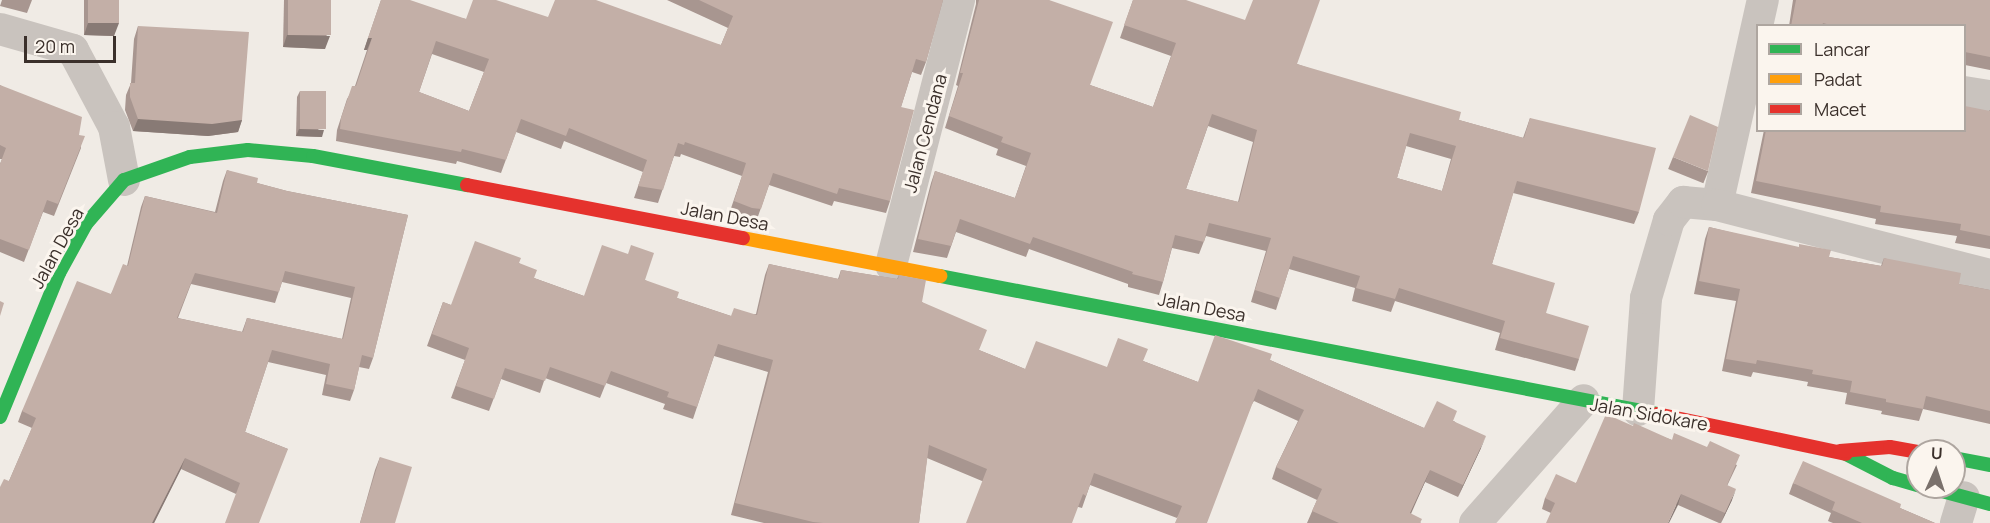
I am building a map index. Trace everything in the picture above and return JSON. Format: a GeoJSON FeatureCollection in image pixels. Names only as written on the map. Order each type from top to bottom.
{"type":"FeatureCollection","features":[{"type":"Feature","properties":{"kind":"street","name":"Jalan Cendana"},"geometry":{"type":"LineString","coordinates":[[891,265],[959,0]]}},
{"type":"Feature","properties":{"kind":"street"},"geometry":{"type":"LineString","coordinates":[[1759,24],[1763,0]]}},
{"type":"Feature","properties":{"kind":"street"},"geometry":{"type":"LineString","coordinates":[[0,29],[74,50],[114,127],[124,180]]}},
{"type":"Feature","properties":{"kind":"street"},"geometry":{"type":"LineString","coordinates":[[1717,205],[1756,41]]}},
{"type":"Feature","properties":{"kind":"street"},"geometry":{"type":"LineString","coordinates":[[1966,92],[1990,96]]}},
{"type":"Feature","properties":{"kind":"street","name":"Jalan Desa"},"geometry":{"type":"LineString","coordinates":[[0,417],[59,273],[86,224],[124,180],[202,156],[248,150],[313,156],[891,265],[1584,400]]}},
{"type":"Feature","properties":{"kind":"street"},"geometry":{"type":"LineString","coordinates":[[1638,410],[1646,298],[1669,220],[1683,202],[1717,205],[1990,275]]}},
{"type":"Feature","properties":{"kind":"street","name":"Jalan Sidokare"},"geometry":{"type":"LineString","coordinates":[[1475,523],[1584,400],[1839,451],[1893,478],[1906,481]]}},
{"type":"Feature","properties":{"kind":"street","name":"Jalan Sidokare"},"geometry":{"type":"LineString","coordinates":[[1839,451],[1890,447],[1906,450]]}},
{"type":"Feature","properties":{"kind":"street"},"geometry":{"type":"LineString","coordinates":[[1966,460],[1990,465]]}},
{"type":"Feature","properties":{"kind":"street"},"geometry":{"type":"LineString","coordinates":[[1952,499],[1970,508]]}},
{"type":"Feature","properties":{"kind":"building"},"geometry":{"type":"Polygon","coordinates":[[[88,0],[119,0],[119,23],[88,23],[88,0]]]}},
{"type":"Feature","properties":{"kind":"building"},"geometry":{"type":"Polygon","coordinates":[[[288,0],[331,0],[331,35],[288,35],[288,0]]]}},
{"type":"Feature","properties":{"kind":"building"},"geometry":{"type":"Polygon","coordinates":[[[381,0],[410,0],[466,19],[473,0],[496,0],[548,17],[555,0],[596,0],[721,45],[733,16],[699,0],[943,0],[926,62],[916,59],[901,107],[914,110],[890,201],[839,188],[837,194],[773,173],[761,209],[752,208],[734,201],[746,163],[685,142],[684,145],[678,143],[663,190],[638,186],[647,160],[569,128],[566,136],[521,119],[506,160],[462,149],[461,152],[340,129],[341,118],[352,86],[356,86],[372,38],[368,38],[381,0]],[[436,41],[419,92],[469,111],[489,59],[436,41]]]}},
{"type":"Feature","properties":{"kind":"building"},"geometry":{"type":"Polygon","coordinates":[[[979,0],[1049,0],[1113,22],[1090,85],[1153,107],[1176,43],[1124,25],[1133,0],[1186,0],[1245,20],[1253,0],[1320,0],[1297,64],[1461,112],[1459,120],[1524,138],[1530,118],[1656,148],[1639,212],[1517,181],[1492,264],[1555,283],[1546,313],[1589,326],[1579,359],[1500,338],[1505,321],[1399,288],[1395,299],[1356,288],[1360,276],[1293,256],[1280,298],[1255,290],[1271,238],[1209,223],[1204,242],[1175,235],[1163,282],[1132,274],[1133,272],[1033,237],[1030,244],[960,219],[951,246],[918,239],[935,171],[1015,198],[1031,153],[1001,142],[1003,137],[949,116],[963,73],[960,73],[979,0]],[[1212,114],[1186,189],[1239,202],[1257,130],[1212,114]],[[1410,133],[1397,178],[1442,191],[1456,146],[1410,133]]]}},
{"type":"Feature","properties":{"kind":"building"},"geometry":{"type":"Polygon","coordinates":[[[1796,0],[1990,0],[1990,57],[1966,52],[1966,24],[1791,24],[1796,0]]]}},
{"type":"Feature","properties":{"kind":"building"},"geometry":{"type":"Polygon","coordinates":[[[138,26],[249,32],[242,120],[212,124],[138,119],[130,97],[130,83],[135,83],[138,26]]]}},
{"type":"Feature","properties":{"kind":"building"},"geometry":{"type":"Polygon","coordinates":[[[0,85],[82,117],[79,135],[85,136],[58,204],[47,200],[29,250],[0,239],[0,164],[6,148],[0,145],[0,85]]]}},
{"type":"Feature","properties":{"kind":"building"},"geometry":{"type":"Polygon","coordinates":[[[300,91],[326,91],[326,129],[300,129],[300,91]]]}},
{"type":"Feature","properties":{"kind":"building"},"geometry":{"type":"Polygon","coordinates":[[[1966,106],[1990,111],[1990,236],[1960,230],[1961,224],[1880,212],[1881,206],[1756,181],[1766,132],[1966,132],[1966,106]]]}},
{"type":"Feature","properties":{"kind":"building"},"geometry":{"type":"Polygon","coordinates":[[[1690,115],[1718,127],[1708,171],[1673,157],[1690,115]]]}},
{"type":"Feature","properties":{"kind":"building"},"geometry":{"type":"Polygon","coordinates":[[[227,170],[258,178],[257,183],[287,191],[408,215],[373,358],[362,355],[354,390],[326,384],[330,364],[272,350],[245,432],[288,449],[259,523],[225,523],[240,483],[185,458],[152,523],[0,523],[0,487],[4,479],[9,481],[36,418],[22,411],[77,281],[111,294],[123,264],[128,266],[145,196],[217,213],[227,170]],[[285,271],[279,292],[195,273],[177,318],[243,332],[247,318],[343,339],[355,287],[285,271]]]}},
{"type":"Feature","properties":{"kind":"building"},"geometry":{"type":"Polygon","coordinates":[[[1709,227],[1799,247],[1799,244],[1831,250],[1829,257],[1882,266],[1884,258],[1961,273],[1959,284],[1990,290],[1990,411],[1926,396],[1923,409],[1886,402],[1886,399],[1850,392],[1852,381],[1812,374],[1813,370],[1757,360],[1756,364],[1726,359],[1740,289],[1699,281],[1709,227]]]}},
{"type":"Feature","properties":{"kind":"building"},"geometry":{"type":"Polygon","coordinates":[[[475,241],[521,258],[519,263],[537,270],[534,278],[584,296],[602,245],[628,254],[631,245],[654,253],[645,280],[679,292],[677,298],[731,316],[734,308],[757,315],[769,264],[839,279],[841,270],[898,279],[899,275],[926,280],[922,302],[987,330],[979,350],[1025,369],[1036,341],[1107,367],[1118,338],[1148,349],[1143,361],[1198,382],[1215,335],[1272,354],[1270,360],[1424,428],[1437,401],[1457,411],[1453,421],[1486,436],[1463,485],[1430,470],[1410,513],[1422,519],[1420,523],[1339,523],[1312,511],[1322,489],[1276,467],[1304,410],[1258,389],[1207,523],[1175,523],[1182,506],[1094,473],[1086,496],[1083,494],[1072,523],[966,523],[987,469],[929,445],[919,523],[813,522],[735,503],[773,360],[718,344],[697,407],[667,397],[669,392],[611,371],[605,386],[550,367],[545,381],[505,368],[494,399],[456,386],[469,348],[432,334],[443,302],[451,305],[475,241]]]}},
{"type":"Feature","properties":{"kind":"building"},"geometry":{"type":"Polygon","coordinates":[[[0,301],[4,303],[0,316],[0,301]]]}},
{"type":"Feature","properties":{"kind":"building"},"geometry":{"type":"Polygon","coordinates":[[[1606,414],[1633,426],[1634,423],[1672,440],[1674,433],[1707,447],[1710,441],[1740,455],[1727,485],[1736,489],[1725,513],[1681,494],[1668,523],[1546,523],[1555,503],[1545,498],[1556,474],[1576,483],[1606,414]]]}},
{"type":"Feature","properties":{"kind":"building"},"geometry":{"type":"Polygon","coordinates":[[[380,457],[412,467],[395,523],[360,523],[380,457]]]}},
{"type":"Feature","properties":{"kind":"building"},"geometry":{"type":"Polygon","coordinates":[[[1803,461],[1901,504],[1900,508],[1935,523],[1862,523],[1832,510],[1835,502],[1793,483],[1803,461]]]}},
{"type":"Feature","properties":{"kind":"traffic: fast"},"geometry":{"type":"LineString","coordinates":[[0,417],[59,273],[86,224],[124,180],[190,157],[248,150],[313,156],[467,185]]}},
{"type":"Feature","properties":{"kind":"traffic: fast"},"geometry":{"type":"LineString","coordinates":[[940,276],[1657,414]]}},
{"type":"Feature","properties":{"kind":"traffic: fast"},"geometry":{"type":"LineString","coordinates":[[1846,454],[1893,478],[1906,482]]}},
{"type":"Feature","properties":{"kind":"traffic: fast"},"geometry":{"type":"LineString","coordinates":[[1966,460],[1990,465]]}},
{"type":"Feature","properties":{"kind":"traffic: fast"},"geometry":{"type":"LineString","coordinates":[[1966,498],[1990,504]]}},
{"type":"Feature","properties":{"kind":"traffic: slow"},"geometry":{"type":"LineString","coordinates":[[743,238],[940,276]]}},
{"type":"Feature","properties":{"kind":"traffic: jam"},"geometry":{"type":"LineString","coordinates":[[467,185],[743,238]]}},
{"type":"Feature","properties":{"kind":"traffic: jam"},"geometry":{"type":"LineString","coordinates":[[1657,414],[1846,454]]}},
{"type":"Feature","properties":{"kind":"traffic: jam"},"geometry":{"type":"LineString","coordinates":[[1840,451],[1890,447],[1906,450]]}}]}
